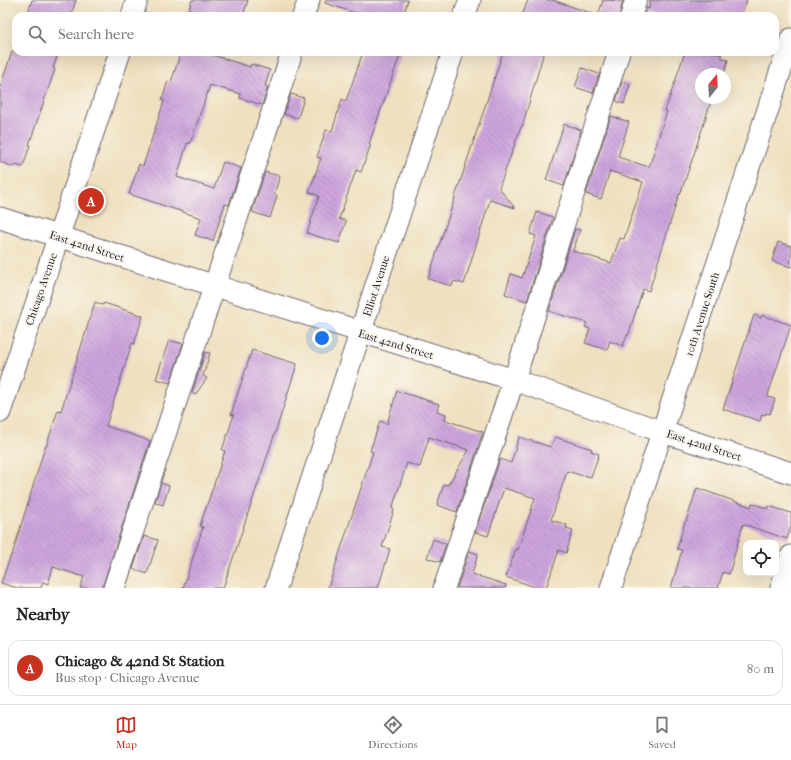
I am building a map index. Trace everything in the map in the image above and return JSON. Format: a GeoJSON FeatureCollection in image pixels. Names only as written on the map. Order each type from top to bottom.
{"type":"FeatureCollection","features":[{"type":"Feature","properties":{"kind":"street"},"geometry":{"type":"LineString","coordinates":[[133,12],[137,0]]}},
{"type":"Feature","properties":{"kind":"street"},"geometry":{"type":"LineString","coordinates":[[305,12],[309,0]]}},
{"type":"Feature","properties":{"kind":"street"},"geometry":{"type":"LineString","coordinates":[[466,12],[470,0]]}},
{"type":"Feature","properties":{"kind":"street"},"geometry":{"type":"LineString","coordinates":[[632,12],[636,0]]}},
{"type":"Feature","properties":{"kind":"street","name":"10th Avenue South"},"geometry":{"type":"LineString","coordinates":[[611,588],[791,39]]}},
{"type":"Feature","properties":{"kind":"street","name":"Chicago Avenue"},"geometry":{"type":"LineString","coordinates":[[0,412],[119,56]]}},
{"type":"Feature","properties":{"kind":"street"},"geometry":{"type":"LineString","coordinates":[[114,588],[214,286],[226,255],[291,56]]}},
{"type":"Feature","properties":{"kind":"street","name":"Elliot Avenue"},"geometry":{"type":"LineString","coordinates":[[276,588],[452,56]]}},
{"type":"Feature","properties":{"kind":"street"},"geometry":{"type":"LineString","coordinates":[[444,588],[514,380],[618,56]]}},
{"type":"Feature","properties":{"kind":"street","name":"East 42nd Street"},"geometry":{"type":"LineString","coordinates":[[0,218],[360,333],[514,380],[663,432],[791,473]]}},
{"type":"Feature","properties":{"kind":"street"},"geometry":{"type":"LineString","coordinates":[[780,588],[791,556]]}},
{"type":"Feature","properties":{"kind":"building"},"geometry":{"type":"Polygon","coordinates":[[[32,0],[76,0],[72,12],[28,12],[32,0]]]}},
{"type":"Feature","properties":{"kind":"building"},"geometry":{"type":"Polygon","coordinates":[[[192,0],[248,0],[244,12],[188,12],[192,0]]]}},
{"type":"Feature","properties":{"kind":"building"},"geometry":{"type":"Polygon","coordinates":[[[326,0],[408,0],[404,12],[352,12],[325,3],[326,0]]]}},
{"type":"Feature","properties":{"kind":"building"},"geometry":{"type":"Polygon","coordinates":[[[528,0],[552,0],[588,12],[524,12],[528,0]]]}},
{"type":"Feature","properties":{"kind":"building"},"geometry":{"type":"Polygon","coordinates":[[[603,0],[623,1],[620,12],[599,12],[603,0]]]}},
{"type":"Feature","properties":{"kind":"building"},"geometry":{"type":"Polygon","coordinates":[[[650,0],[747,0],[742,12],[645,12],[646,8],[649,9],[650,0]]]}},
{"type":"Feature","properties":{"kind":"building"},"geometry":{"type":"Polygon","coordinates":[[[12,52],[12,56],[58,56],[53,68],[55,69],[23,167],[15,165],[14,167],[0,162],[0,87],[12,52]]]}},
{"type":"Feature","properties":{"kind":"building"},"geometry":{"type":"Polygon","coordinates":[[[180,56],[216,56],[250,67],[251,64],[270,70],[265,86],[268,87],[262,105],[240,98],[241,94],[210,85],[190,144],[187,143],[177,177],[214,189],[223,162],[241,168],[229,205],[225,204],[213,241],[195,235],[201,218],[129,194],[139,164],[143,166],[164,101],[162,100],[168,81],[171,82],[180,56]]]}},
{"type":"Feature","properties":{"kind":"building"},"geometry":{"type":"Polygon","coordinates":[[[362,56],[400,56],[369,144],[371,144],[361,172],[356,170],[339,219],[346,221],[339,243],[307,233],[319,196],[309,192],[321,158],[317,157],[326,130],[332,131],[342,99],[346,101],[362,56]]]}},
{"type":"Feature","properties":{"kind":"building"},"geometry":{"type":"Polygon","coordinates":[[[502,56],[543,56],[522,127],[499,188],[515,208],[490,200],[464,284],[454,281],[452,286],[428,279],[502,56]]]}},
{"type":"Feature","properties":{"kind":"building"},"geometry":{"type":"Polygon","coordinates":[[[684,56],[722,56],[728,60],[726,68],[695,68],[695,104],[710,104],[680,195],[679,194],[649,291],[643,289],[628,336],[627,335],[623,346],[610,341],[607,350],[585,343],[590,329],[585,327],[587,323],[549,311],[575,229],[580,230],[573,251],[611,263],[620,238],[624,239],[643,182],[610,171],[601,199],[586,194],[611,116],[629,122],[618,157],[649,167],[667,111],[665,111],[684,56]]]}},
{"type":"Feature","properties":{"kind":"building"},"geometry":{"type":"Polygon","coordinates":[[[582,68],[599,74],[593,93],[575,87],[582,68]]]}},
{"type":"Feature","properties":{"kind":"building"},"geometry":{"type":"Polygon","coordinates":[[[622,82],[630,84],[624,104],[616,101],[622,82]]]}},
{"type":"Feature","properties":{"kind":"building"},"geometry":{"type":"Polygon","coordinates":[[[291,94],[304,98],[298,118],[284,114],[291,94]]]}},
{"type":"Feature","properties":{"kind":"building"},"geometry":{"type":"Polygon","coordinates":[[[564,124],[581,130],[564,186],[546,180],[564,124]]]}},
{"type":"Feature","properties":{"kind":"building"},"geometry":{"type":"Polygon","coordinates":[[[265,172],[280,176],[274,194],[277,196],[270,218],[252,212],[265,172]]]}},
{"type":"Feature","properties":{"kind":"building"},"geometry":{"type":"Polygon","coordinates":[[[537,212],[553,217],[527,301],[505,294],[511,274],[522,278],[536,236],[530,234],[537,212]]]}},
{"type":"Feature","properties":{"kind":"building"},"geometry":{"type":"Polygon","coordinates":[[[778,242],[791,246],[791,267],[772,261],[778,242]]]}},
{"type":"Feature","properties":{"kind":"building"},"geometry":{"type":"Polygon","coordinates":[[[95,302],[103,305],[104,303],[143,316],[134,344],[132,343],[106,426],[150,441],[102,588],[80,588],[84,577],[53,567],[48,584],[43,582],[41,588],[17,588],[1,583],[12,555],[45,447],[58,410],[61,411],[95,302]]]}},
{"type":"Feature","properties":{"kind":"building"},"geometry":{"type":"Polygon","coordinates":[[[754,315],[761,318],[762,315],[791,325],[768,395],[768,397],[775,399],[770,414],[762,414],[760,421],[723,409],[754,315]]]}},
{"type":"Feature","properties":{"kind":"building"},"geometry":{"type":"Polygon","coordinates":[[[169,340],[183,344],[170,383],[156,379],[169,340]]]}},
{"type":"Feature","properties":{"kind":"building"},"geometry":{"type":"Polygon","coordinates":[[[252,350],[297,364],[223,588],[183,588],[203,527],[200,526],[225,451],[222,450],[234,415],[231,414],[252,350]]]}},
{"type":"Feature","properties":{"kind":"building"},"geometry":{"type":"Polygon","coordinates":[[[205,352],[210,353],[203,376],[207,378],[195,395],[192,393],[205,352]]]}},
{"type":"Feature","properties":{"kind":"building"},"geometry":{"type":"Polygon","coordinates":[[[397,391],[439,404],[437,411],[446,414],[445,420],[483,432],[457,512],[437,505],[444,484],[448,485],[469,450],[429,437],[420,467],[407,463],[392,509],[394,510],[382,547],[390,549],[378,588],[328,588],[373,452],[370,451],[380,421],[387,424],[397,391]]]}},
{"type":"Feature","properties":{"kind":"building"},"geometry":{"type":"Polygon","coordinates":[[[519,437],[551,447],[555,437],[592,449],[591,451],[599,454],[591,477],[567,471],[551,520],[567,525],[566,528],[573,530],[566,553],[559,550],[546,588],[538,588],[506,577],[516,549],[518,550],[535,498],[504,488],[488,536],[475,532],[500,459],[511,463],[519,437]]]}},
{"type":"Feature","properties":{"kind":"building"},"geometry":{"type":"Polygon","coordinates":[[[161,483],[169,486],[163,505],[155,502],[161,483]]]}},
{"type":"Feature","properties":{"kind":"building"},"geometry":{"type":"Polygon","coordinates":[[[697,488],[751,507],[752,503],[768,509],[769,506],[791,513],[791,527],[787,539],[743,524],[729,574],[723,572],[718,588],[671,588],[682,550],[677,549],[697,488]]]}},
{"type":"Feature","properties":{"kind":"building"},"geometry":{"type":"Polygon","coordinates":[[[144,536],[158,540],[147,574],[133,569],[144,536]]]}},
{"type":"Feature","properties":{"kind":"building"},"geometry":{"type":"Polygon","coordinates":[[[433,539],[446,544],[440,562],[427,558],[433,539]]]}},
{"type":"Feature","properties":{"kind":"building"},"geometry":{"type":"Polygon","coordinates":[[[469,551],[478,554],[472,574],[506,585],[505,588],[457,588],[469,551]]]}},
{"type":"Feature","properties":{"kind":"place","name":"Chicago & 42nd St Station"},"geometry":{"type":"Point","coordinates":[91,201]}}]}
